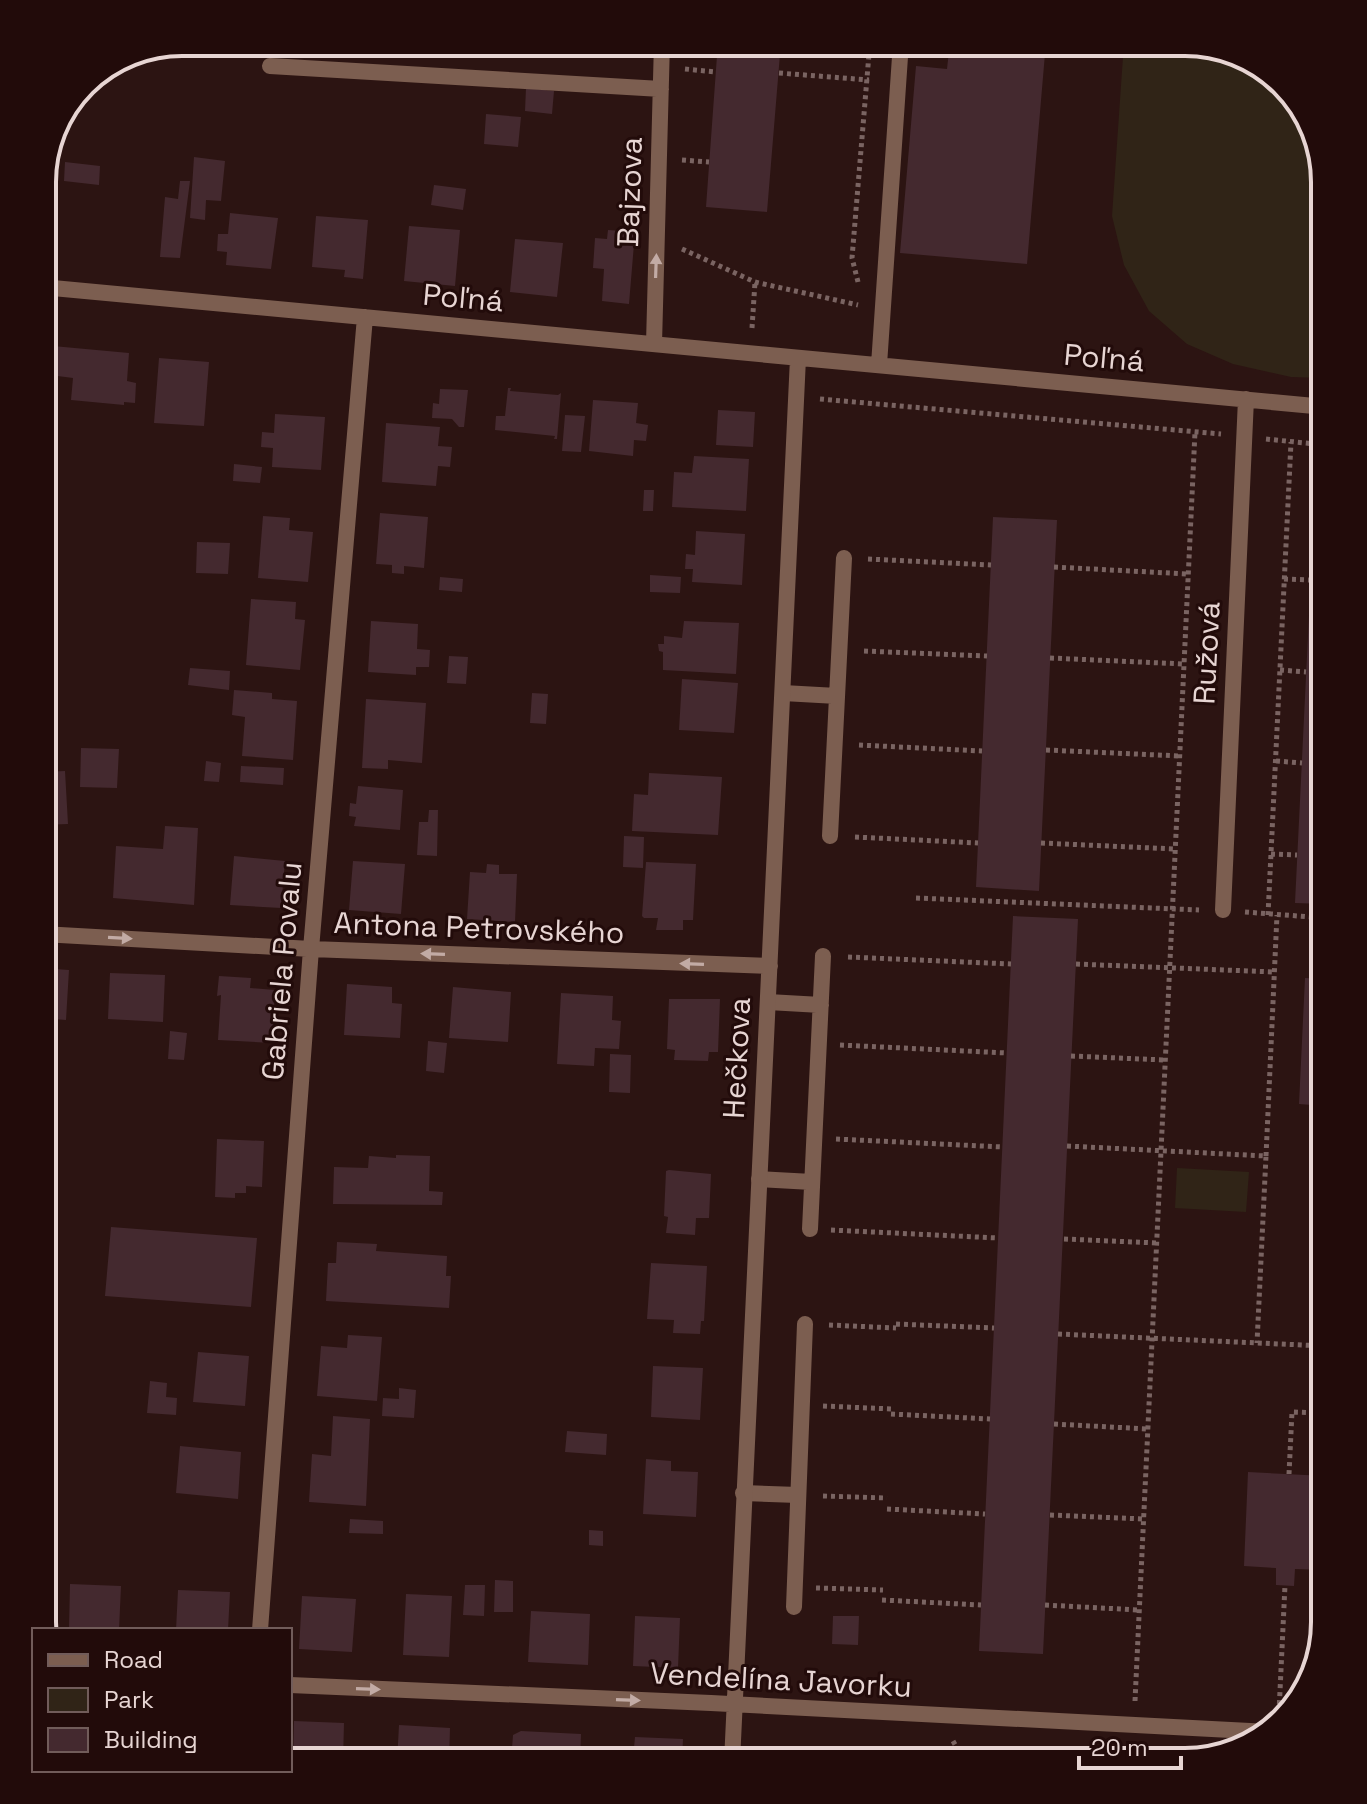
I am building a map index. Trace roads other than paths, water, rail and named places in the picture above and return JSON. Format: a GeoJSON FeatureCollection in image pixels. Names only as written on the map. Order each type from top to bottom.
{"type":"FeatureCollection","features":[{"type":"Feature","properties":{"kind":"street","name":"Bajzova"},"geometry":{"type":"LineString","coordinates":[[654,344],[662,56]]}},
{"type":"Feature","properties":{"kind":"street"},"geometry":{"type":"LineString","coordinates":[[879,365],[900,56]]}},
{"type":"Feature","properties":{"kind":"street"},"geometry":{"type":"LineString","coordinates":[[270,66],[661,89]]}},
{"type":"Feature","properties":{"kind":"street","name":"Poľná"},"geometry":{"type":"LineString","coordinates":[[56,288],[1311,406]]}},
{"type":"Feature","properties":{"kind":"street","name":"Gabriela Povalu"},"geometry":{"type":"LineString","coordinates":[[260,1628],[311,949],[365,317]]}},
{"type":"Feature","properties":{"kind":"street","name":"Hečkova"},"geometry":{"type":"LineString","coordinates":[[733,1748],[798,358]]}},
{"type":"Feature","properties":{"kind":"street","name":"Ružová"},"geometry":{"type":"LineString","coordinates":[[1223,910],[1246,399]]}},
{"type":"Feature","properties":{"kind":"street"},"geometry":{"type":"LineString","coordinates":[[830,836],[844,558]]}},
{"type":"Feature","properties":{"kind":"street"},"geometry":{"type":"LineString","coordinates":[[783,693],[837,696]]}},
{"type":"Feature","properties":{"kind":"street","name":"Antona Petrovského"},"geometry":{"type":"LineString","coordinates":[[56,935],[311,949],[770,966]]}},
{"type":"Feature","properties":{"kind":"street"},"geometry":{"type":"LineString","coordinates":[[810,1229],[823,956]]}},
{"type":"Feature","properties":{"kind":"street"},"geometry":{"type":"LineString","coordinates":[[768,1002],[821,1005]]}},
{"type":"Feature","properties":{"kind":"street"},"geometry":{"type":"LineString","coordinates":[[759,1179],[812,1182]]}},
{"type":"Feature","properties":{"kind":"street"},"geometry":{"type":"LineString","coordinates":[[794,1607],[805,1324]]}},
{"type":"Feature","properties":{"kind":"street"},"geometry":{"type":"LineString","coordinates":[[743,1493],[798,1495]]}},
{"type":"Feature","properties":{"kind":"street","name":"Vendelína Javorku"},"geometry":{"type":"LineString","coordinates":[[292,1685],[1248,1731]]}}]}
